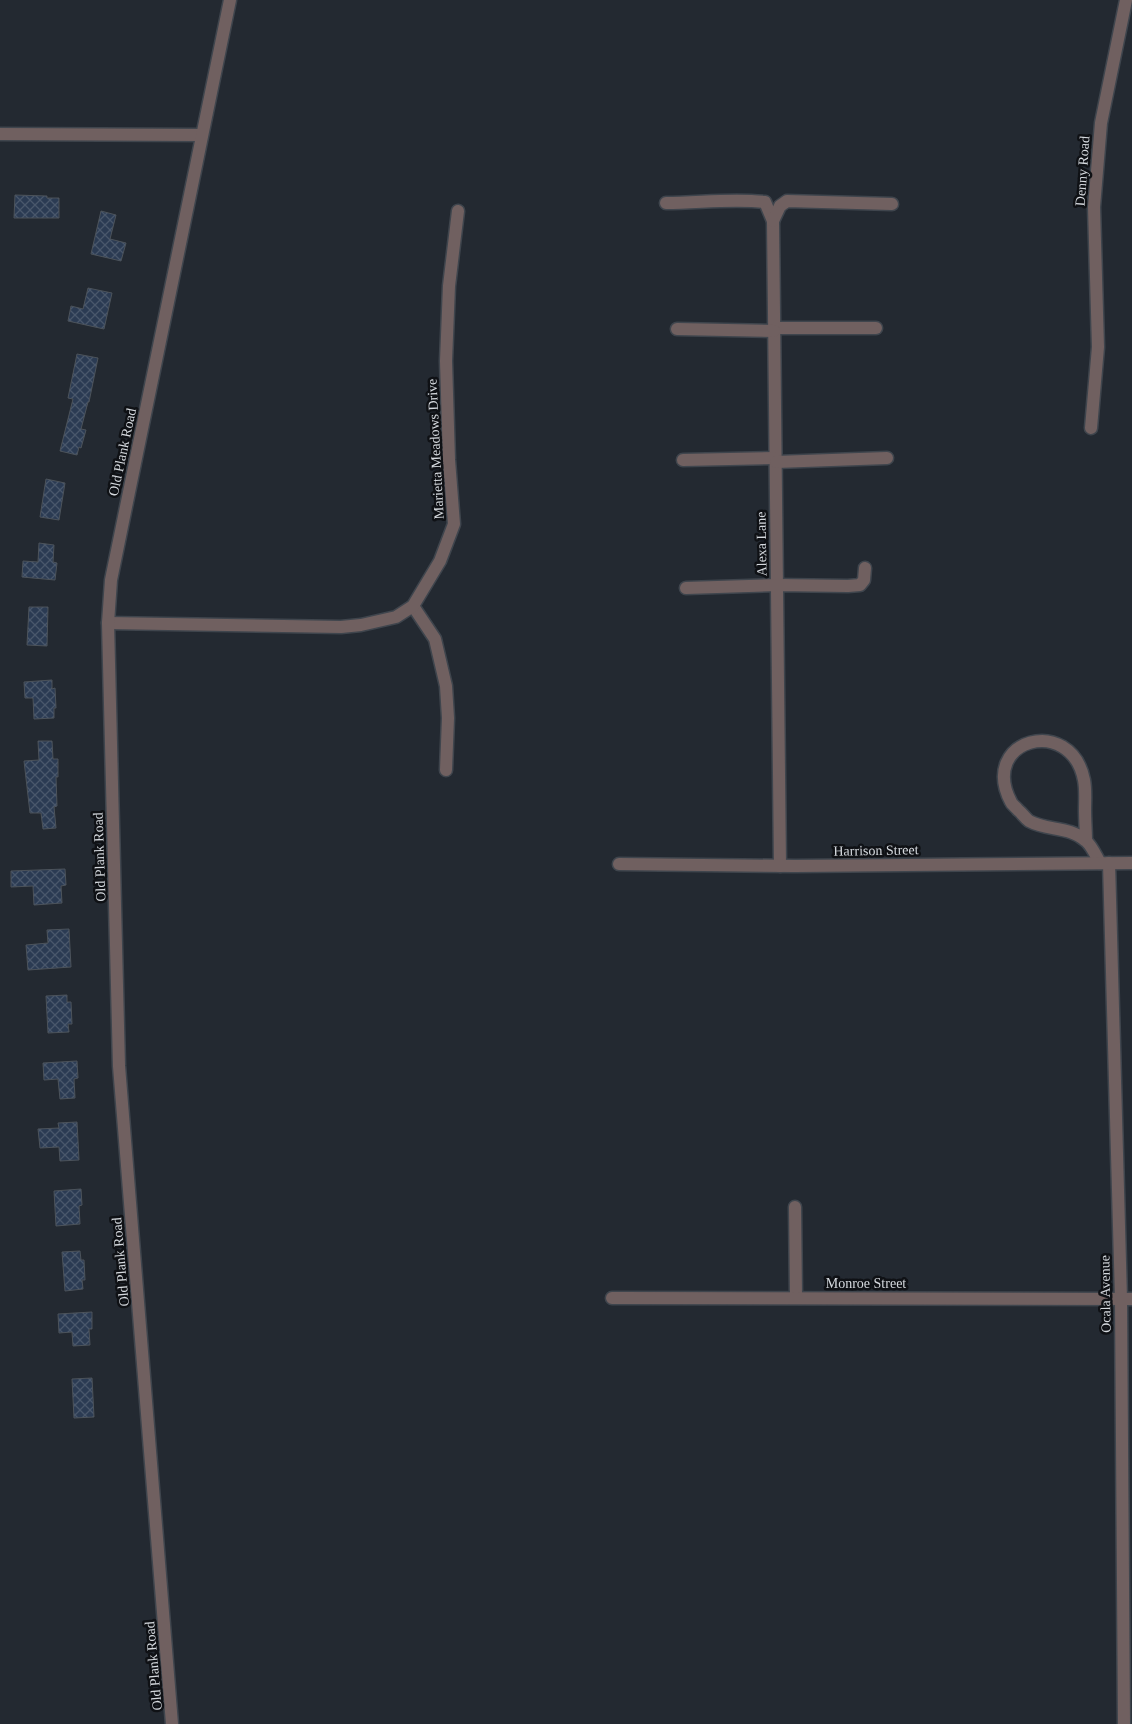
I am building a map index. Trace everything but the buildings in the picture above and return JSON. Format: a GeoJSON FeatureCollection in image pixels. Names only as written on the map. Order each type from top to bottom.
{"type":"FeatureCollection","features":[{"type":"Feature","properties":{"kind":"street","name":"Old Plank Road"},"geometry":{"type":"LineString","coordinates":[[172,1724],[119,1066],[108,623],[111,580],[230,0]]}},
{"type":"Feature","properties":{"kind":"street","name":"Denny Road"},"geometry":{"type":"LineString","coordinates":[[1091,428],[1098,347],[1094,207],[1101,123],[1126,0]]}},
{"type":"Feature","properties":{"kind":"street"},"geometry":{"type":"LineString","coordinates":[[0,134],[202,134]]}},
{"type":"Feature","properties":{"kind":"street"},"geometry":{"type":"LineString","coordinates":[[666,203],[742,199],[765,202],[773,221]]}},
{"type":"Feature","properties":{"kind":"street"},"geometry":{"type":"LineString","coordinates":[[773,221],[780,206],[787,201],[892,204]]}},
{"type":"Feature","properties":{"kind":"street","name":"Marietta Meadows Drive"},"geometry":{"type":"LineString","coordinates":[[108,623],[341,627],[396,618],[413,606],[440,561],[454,524],[449,460],[446,361],[449,286],[458,211]]}},
{"type":"Feature","properties":{"kind":"street","name":"Alexa Lane"},"geometry":{"type":"LineString","coordinates":[[773,221],[780,866]]}},
{"type":"Feature","properties":{"kind":"street"},"geometry":{"type":"LineString","coordinates":[[677,329],[876,328]]}},
{"type":"Feature","properties":{"kind":"street"},"geometry":{"type":"LineString","coordinates":[[683,460],[887,458]]}},
{"type":"Feature","properties":{"kind":"street"},"geometry":{"type":"LineString","coordinates":[[686,588],[860,585],[864,580],[865,568]]}},
{"type":"Feature","properties":{"kind":"street"},"geometry":{"type":"LineString","coordinates":[[413,606],[435,639],[446,686],[448,718],[446,770]]}},
{"type":"Feature","properties":{"kind":"street"},"geometry":{"type":"LineString","coordinates":[[1086,841],[1084,780],[1078,765],[1070,753],[1057,743],[1046,740],[1033,741],[1022,746],[1007,759],[1003,777],[1011,803],[1029,821],[1071,831],[1086,841],[1105,863]]}},
{"type":"Feature","properties":{"kind":"street","name":"Ocala Avenue"},"geometry":{"type":"LineString","coordinates":[[1105,863],[1126,1299],[1128,1620],[1124,1724]]}},
{"type":"Feature","properties":{"kind":"street","name":"Harrison Street"},"geometry":{"type":"LineString","coordinates":[[619,864],[780,866],[1132,863]]}},
{"type":"Feature","properties":{"kind":"street"},"geometry":{"type":"LineString","coordinates":[[795,1207],[796,1297]]}},
{"type":"Feature","properties":{"kind":"street","name":"Monroe Street"},"geometry":{"type":"LineString","coordinates":[[612,1298],[1126,1299]]}}]}
